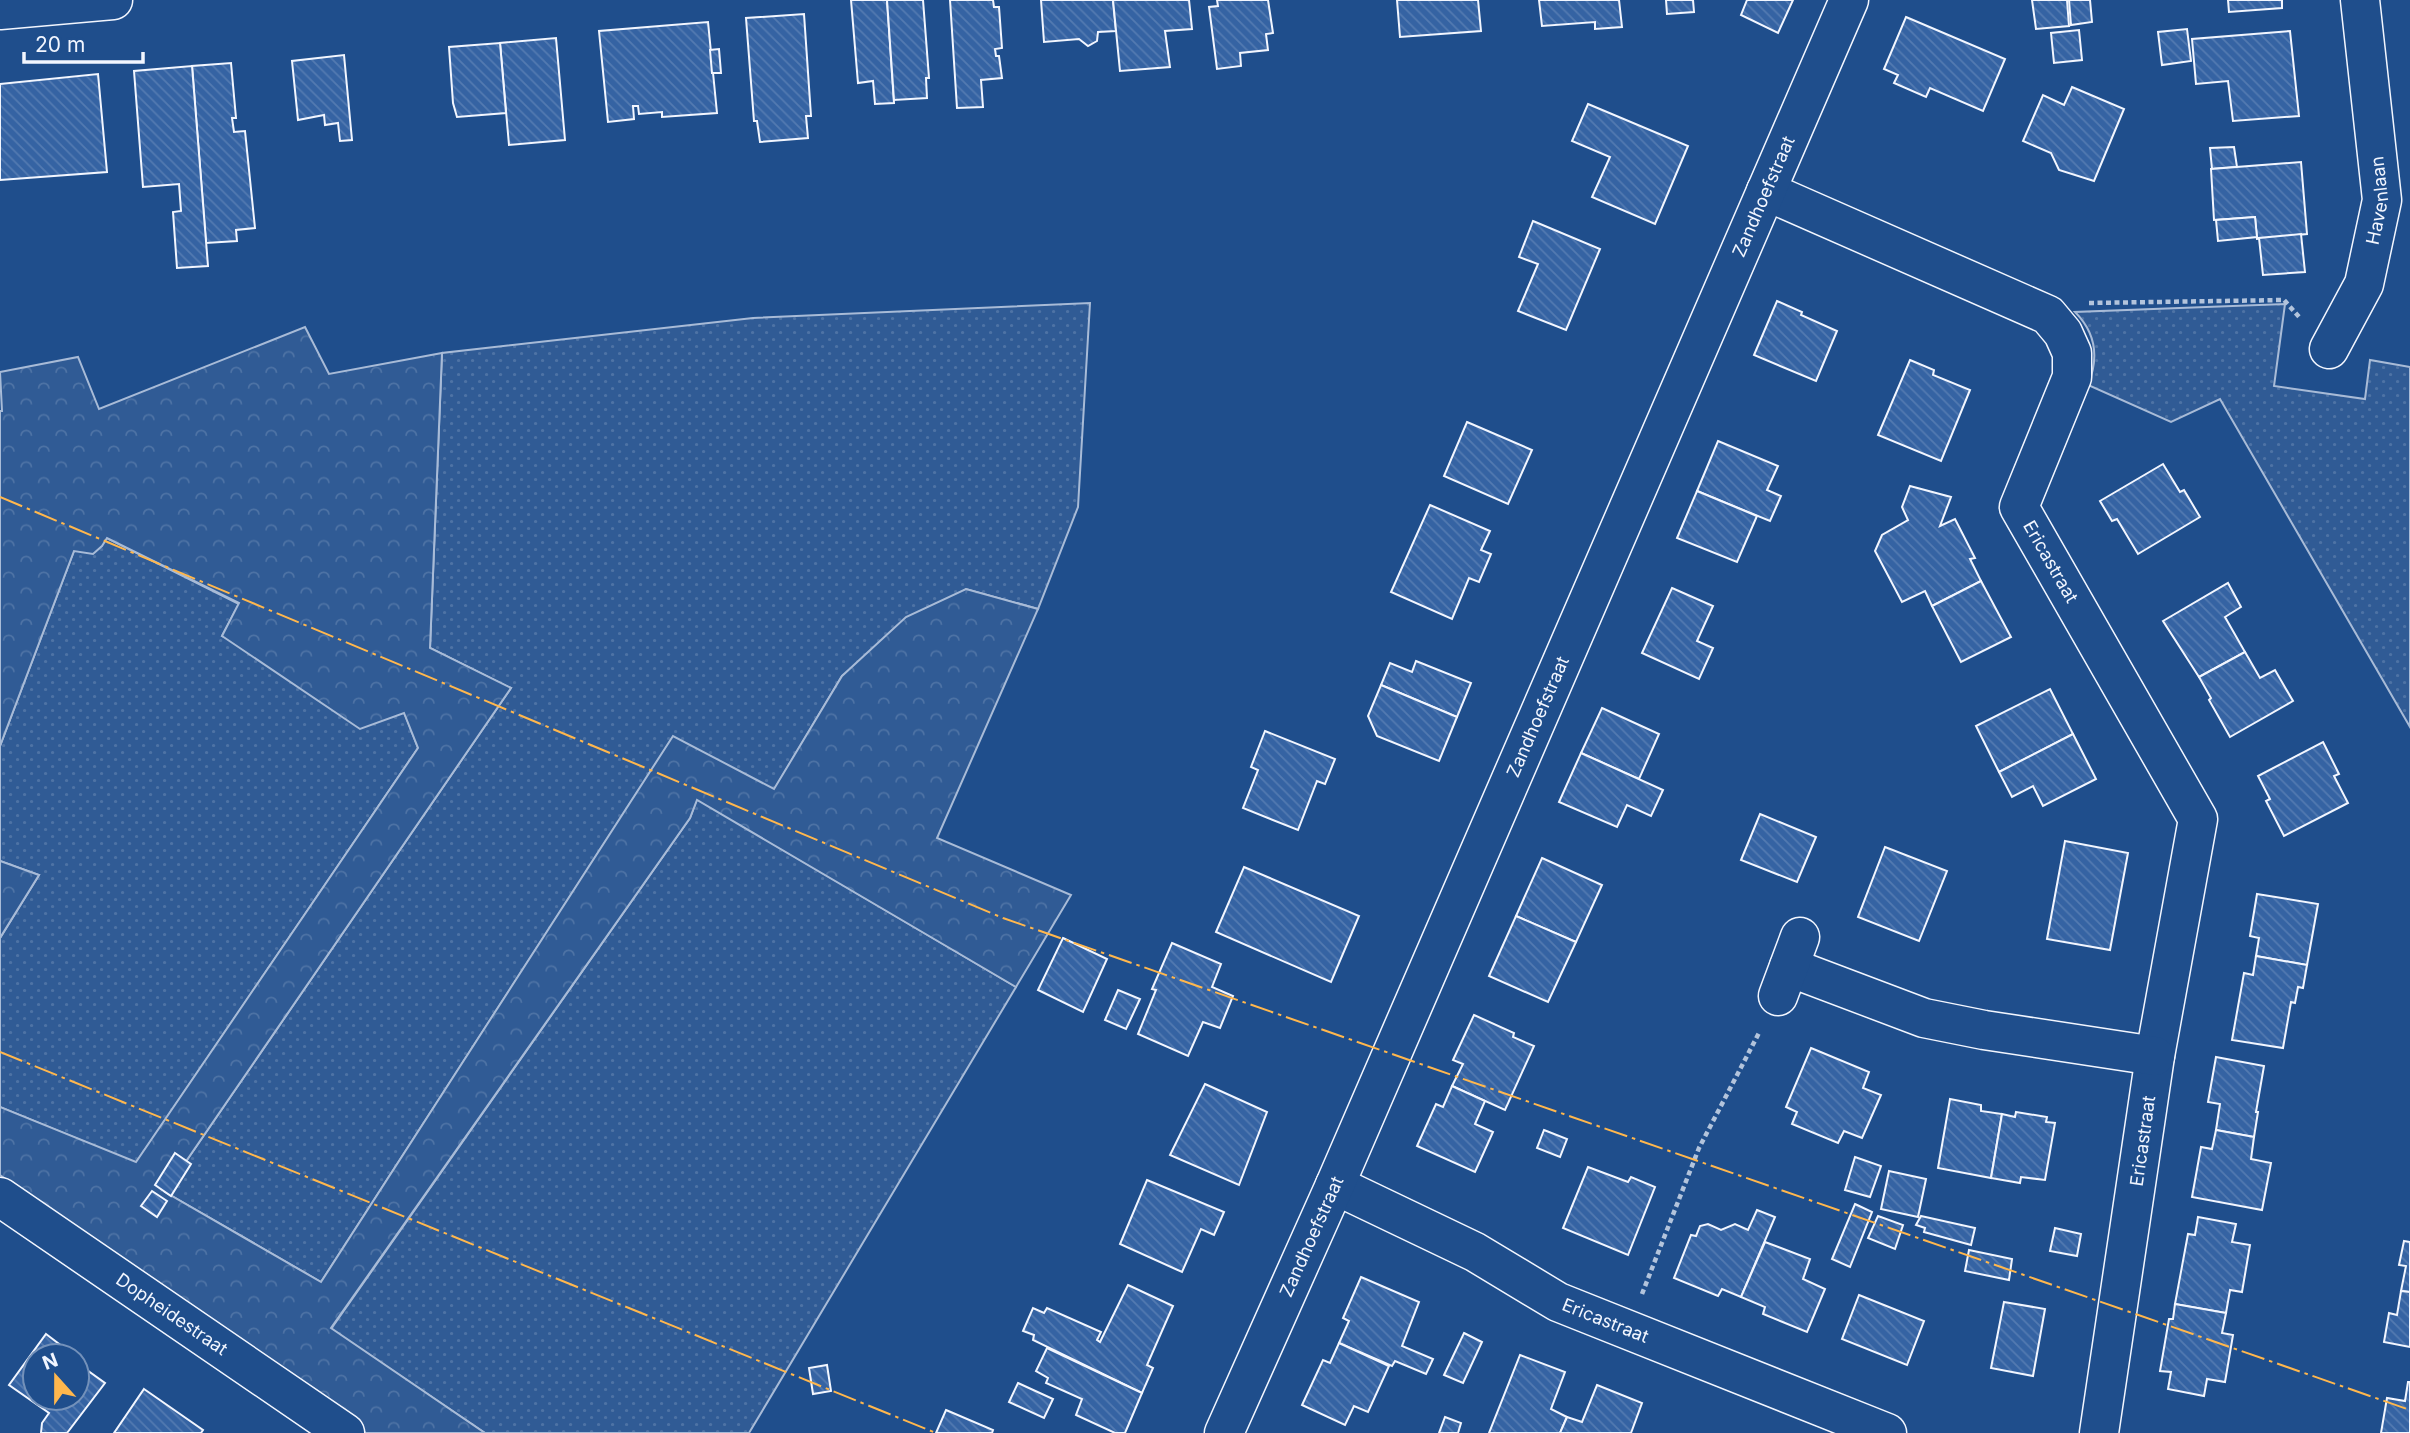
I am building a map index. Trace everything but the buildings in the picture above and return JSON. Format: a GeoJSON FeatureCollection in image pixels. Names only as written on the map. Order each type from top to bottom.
{"type":"FeatureCollection","features":[{"type":"Feature","properties":{"kind":"street"},"geometry":{"type":"LineString","coordinates":[[0,10],[113,0]]}},
{"type":"Feature","properties":{"kind":"street","name":"Zandhoefstraat"},"geometry":{"type":"LineString","coordinates":[[1224,1433],[1335,1185],[1849,0]]}},
{"type":"Feature","properties":{"kind":"street","name":"Havenlaan"},"geometry":{"type":"LineString","coordinates":[[2329,349],[2364,284],[2382,201],[2360,0]]}},
{"type":"Feature","properties":{"kind":"street"},"geometry":{"type":"LineString","coordinates":[[1766,191],[2048,315]]}},
{"type":"Feature","properties":{"kind":"street","name":"Ericastraat"},"geometry":{"type":"LineString","coordinates":[[2048,315],[2063,334],[2072,353],[2072,377],[2019,507],[2198,819],[2155,1056],[2099,1433]]}},
{"type":"Feature","properties":{"kind":"street"},"geometry":{"type":"LineString","coordinates":[[1789,967],[1924,1018],[1984,1030],[2155,1056]]}},
{"type":"Feature","properties":{"kind":"street","name":"Ericastraat"},"geometry":{"type":"LineString","coordinates":[[1335,1185],[1475,1252],[1558,1302],[1887,1433]]}},
{"type":"Feature","properties":{"kind":"street","name":"Dopheidestraat"},"geometry":{"type":"LineString","coordinates":[[0,1197],[345,1433]]}},
{"type":"Feature","properties":{"kind":"path"},"geometry":{"type":"LineString","coordinates":[[2048,315],[2085,303],[2284,300],[2329,349]]}},
{"type":"Feature","properties":{"kind":"path"},"geometry":{"type":"LineString","coordinates":[[1628,1329],[1699,1148],[1789,967]]}},
{"type":"Feature","properties":{"kind":"green space"},"geometry":{"type":"Polygon","coordinates":[[[1090,303],[1078,507],[1038,609],[966,589],[842,676],[774,790],[673,737],[321,1282],[165,1192],[511,688],[430,648],[442,353],[753,318],[1090,303]]]}},
{"type":"Feature","properties":{"kind":"green space"},"geometry":{"type":"Polygon","coordinates":[[[2285,304],[2274,386],[2365,399],[2370,360],[2410,367],[2410,727],[2220,399],[2171,422],[2088,385],[2094,365],[2094,346],[2087,328],[2075,312],[2285,304]]]}},
{"type":"Feature","properties":{"kind":"green space"},"geometry":{"type":"Polygon","coordinates":[[[305,327],[329,374],[442,353],[430,648],[511,688],[165,1192],[321,1282],[673,736],[774,789],[842,676],[906,617],[966,589],[1038,609],[937,838],[1071,895],[1016,987],[697,800],[690,818],[331,1328],[485,1433],[366,1433],[274,1371],[0,1175],[0,1107],[136,1162],[418,748],[404,713],[360,729],[222,636],[239,603],[107,538],[93,554],[74,551],[0,746],[0,372],[78,357],[99,409],[305,327]]]}},
{"type":"Feature","properties":{"kind":"green space"},"geometry":{"type":"Polygon","coordinates":[[[107,538],[239,604],[222,636],[404,712],[418,748],[136,1163],[0,1107],[0,938],[39,875],[0,861],[0,746],[74,551],[107,538]]]}},
{"type":"Feature","properties":{"kind":"green space"},"geometry":{"type":"Polygon","coordinates":[[[697,799],[1016,987],[749,1433],[485,1433],[331,1329],[690,818],[697,799]]]}},
{"type":"Feature","properties":{"kind":"green space"},"geometry":{"type":"Polygon","coordinates":[[[0,861],[39,875],[0,938],[0,861]]]}},
{"type":"Feature","properties":{"kind":"power"},"geometry":{"type":"LineString","coordinates":[[0,497],[1003,918],[2410,1410]]}},
{"type":"Feature","properties":{"kind":"power"},"geometry":{"type":"LineString","coordinates":[[0,1052],[936,1433]]}}]}
